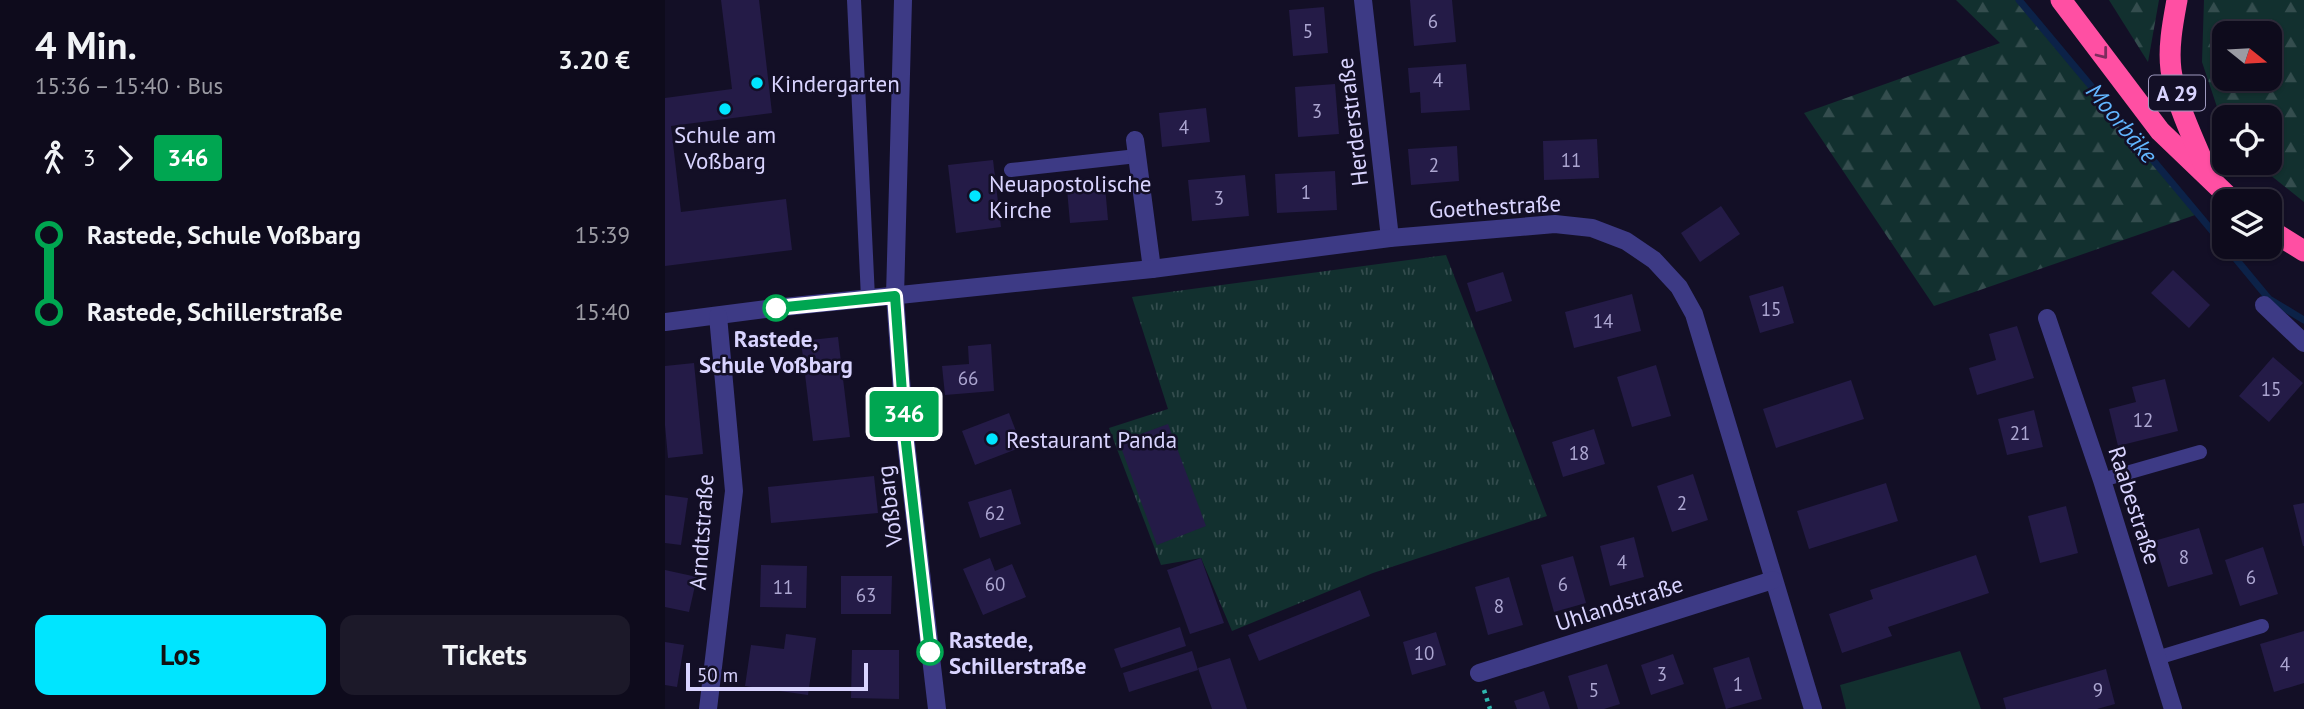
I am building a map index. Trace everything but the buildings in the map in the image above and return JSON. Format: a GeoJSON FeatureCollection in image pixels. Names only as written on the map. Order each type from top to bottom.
{"type":"FeatureCollection","features":[{"type":"Feature","properties":{"kind":"highway"},"geometry":{"type":"LineString","coordinates":[[2061,0],[2160,131],[2210,181]]}},
{"type":"Feature","properties":{"kind":"highway","name":"A 29"},"geometry":{"type":"LineString","coordinates":[[2177,0],[2172,27],[2171,69],[2179,102],[2210,181],[2219,189]]}},
{"type":"Feature","properties":{"kind":"highway"},"geometry":{"type":"LineString","coordinates":[[2282,237],[2304,251]]}},
{"type":"Feature","properties":{"kind":"street","name":"Voßbarg"},"geometry":{"type":"LineString","coordinates":[[904,0],[895,296],[905,434],[937,709]]}},
{"type":"Feature","properties":{"kind":"street","name":"Herderstraße"},"geometry":{"type":"LineString","coordinates":[[1363,0],[1390,238]]}},
{"type":"Feature","properties":{"kind":"street"},"geometry":{"type":"LineString","coordinates":[[1136,148],[1151,269]]}},
{"type":"Feature","properties":{"kind":"street","name":"Goethestraße"},"geometry":{"type":"LineString","coordinates":[[665,322],[1151,269],[1390,238],[1555,224],[1592,228],[1626,241],[1654,260],[1679,287],[1694,314],[1813,709]]}},
{"type":"Feature","properties":{"kind":"street"},"geometry":{"type":"LineString","coordinates":[[2264,305],[2304,343]]}},
{"type":"Feature","properties":{"kind":"street","name":"Arndtstraße"},"geometry":{"type":"LineString","coordinates":[[708,709],[734,491],[718,316]]}},
{"type":"Feature","properties":{"kind":"street","name":"Raabestraße"},"geometry":{"type":"LineString","coordinates":[[2047,318],[2102,480],[2173,709]]}},
{"type":"Feature","properties":{"kind":"street","name":"Uhlandstraße"},"geometry":{"type":"LineString","coordinates":[[1479,673],[1773,580]]}},
{"type":"Feature","properties":{"kind":"lane"},"geometry":{"type":"LineString","coordinates":[[854,0],[867,298]]}},
{"type":"Feature","properties":{"kind":"lane"},"geometry":{"type":"LineString","coordinates":[[1011,170],[1136,148]]}},
{"type":"Feature","properties":{"kind":"lane"},"geometry":{"type":"LineString","coordinates":[[2102,480],[2200,452]]}},
{"type":"Feature","properties":{"kind":"lane"},"geometry":{"type":"LineString","coordinates":[[2157,658],[2262,626]]}},
{"type":"Feature","properties":{"kind":"green space"},"geometry":{"type":"Polygon","coordinates":[[[1956,0],[2019,0],[2198,214],[1934,306],[1804,113],[2000,43],[1956,0]]]}},
{"type":"Feature","properties":{"kind":"green space"},"geometry":{"type":"Polygon","coordinates":[[[2109,0],[2159,0],[2148,62],[2109,0]]]}},
{"type":"Feature","properties":{"kind":"green space"},"geometry":{"type":"Polygon","coordinates":[[[2204,0],[2304,0],[2304,202],[2270,175],[2282,175],[2282,105],[2216,105],[2202,62],[2204,0]]]}},
{"type":"Feature","properties":{"kind":"green space"},"geometry":{"type":"Polygon","coordinates":[[[1446,255],[1547,516],[1373,573],[1232,631],[1201,558],[1161,565],[1109,428],[1168,409],[1132,297],[1446,255]]]}},
{"type":"Feature","properties":{"kind":"green space"},"geometry":{"type":"Polygon","coordinates":[[[1960,651],[1981,709],[1846,709],[1840,685],[1960,651]]]}},
{"type":"Feature","properties":{"kind":"waterway","name":"Moorbäke"},"geometry":{"type":"LineString","coordinates":[[2019,0],[2212,231]]}},
{"type":"Feature","properties":{"kind":"waterway","name":"Moorbäke"},"geometry":{"type":"LineString","coordinates":[[2236,259],[2269,299],[2304,320]]}},
{"type":"Feature","properties":{"kind":"bus line","name":"346"},"geometry":{"type":"LineString","coordinates":[[776,308],[895,296],[905,434],[930,652]]}},
{"type":"Feature","properties":{"kind":"place","name":"Kindergarten"},"geometry":{"type":"Point","coordinates":[757,83]}},
{"type":"Feature","properties":{"kind":"place","name":"Schule am Voßbarg"},"geometry":{"type":"Point","coordinates":[725,109]}},
{"type":"Feature","properties":{"kind":"place","name":"Neuapostolische Kirche"},"geometry":{"type":"Point","coordinates":[975,196]}},
{"type":"Feature","properties":{"kind":"place","name":"Rastede, Schule Voßbarg"},"geometry":{"type":"Point","coordinates":[776,308]}},
{"type":"Feature","properties":{"kind":"place","name":"Restaurant Panda"},"geometry":{"type":"Point","coordinates":[992,439]}},
{"type":"Feature","properties":{"kind":"place","name":"Rastede, Schillerstraße"},"geometry":{"type":"Point","coordinates":[930,652]}}]}
